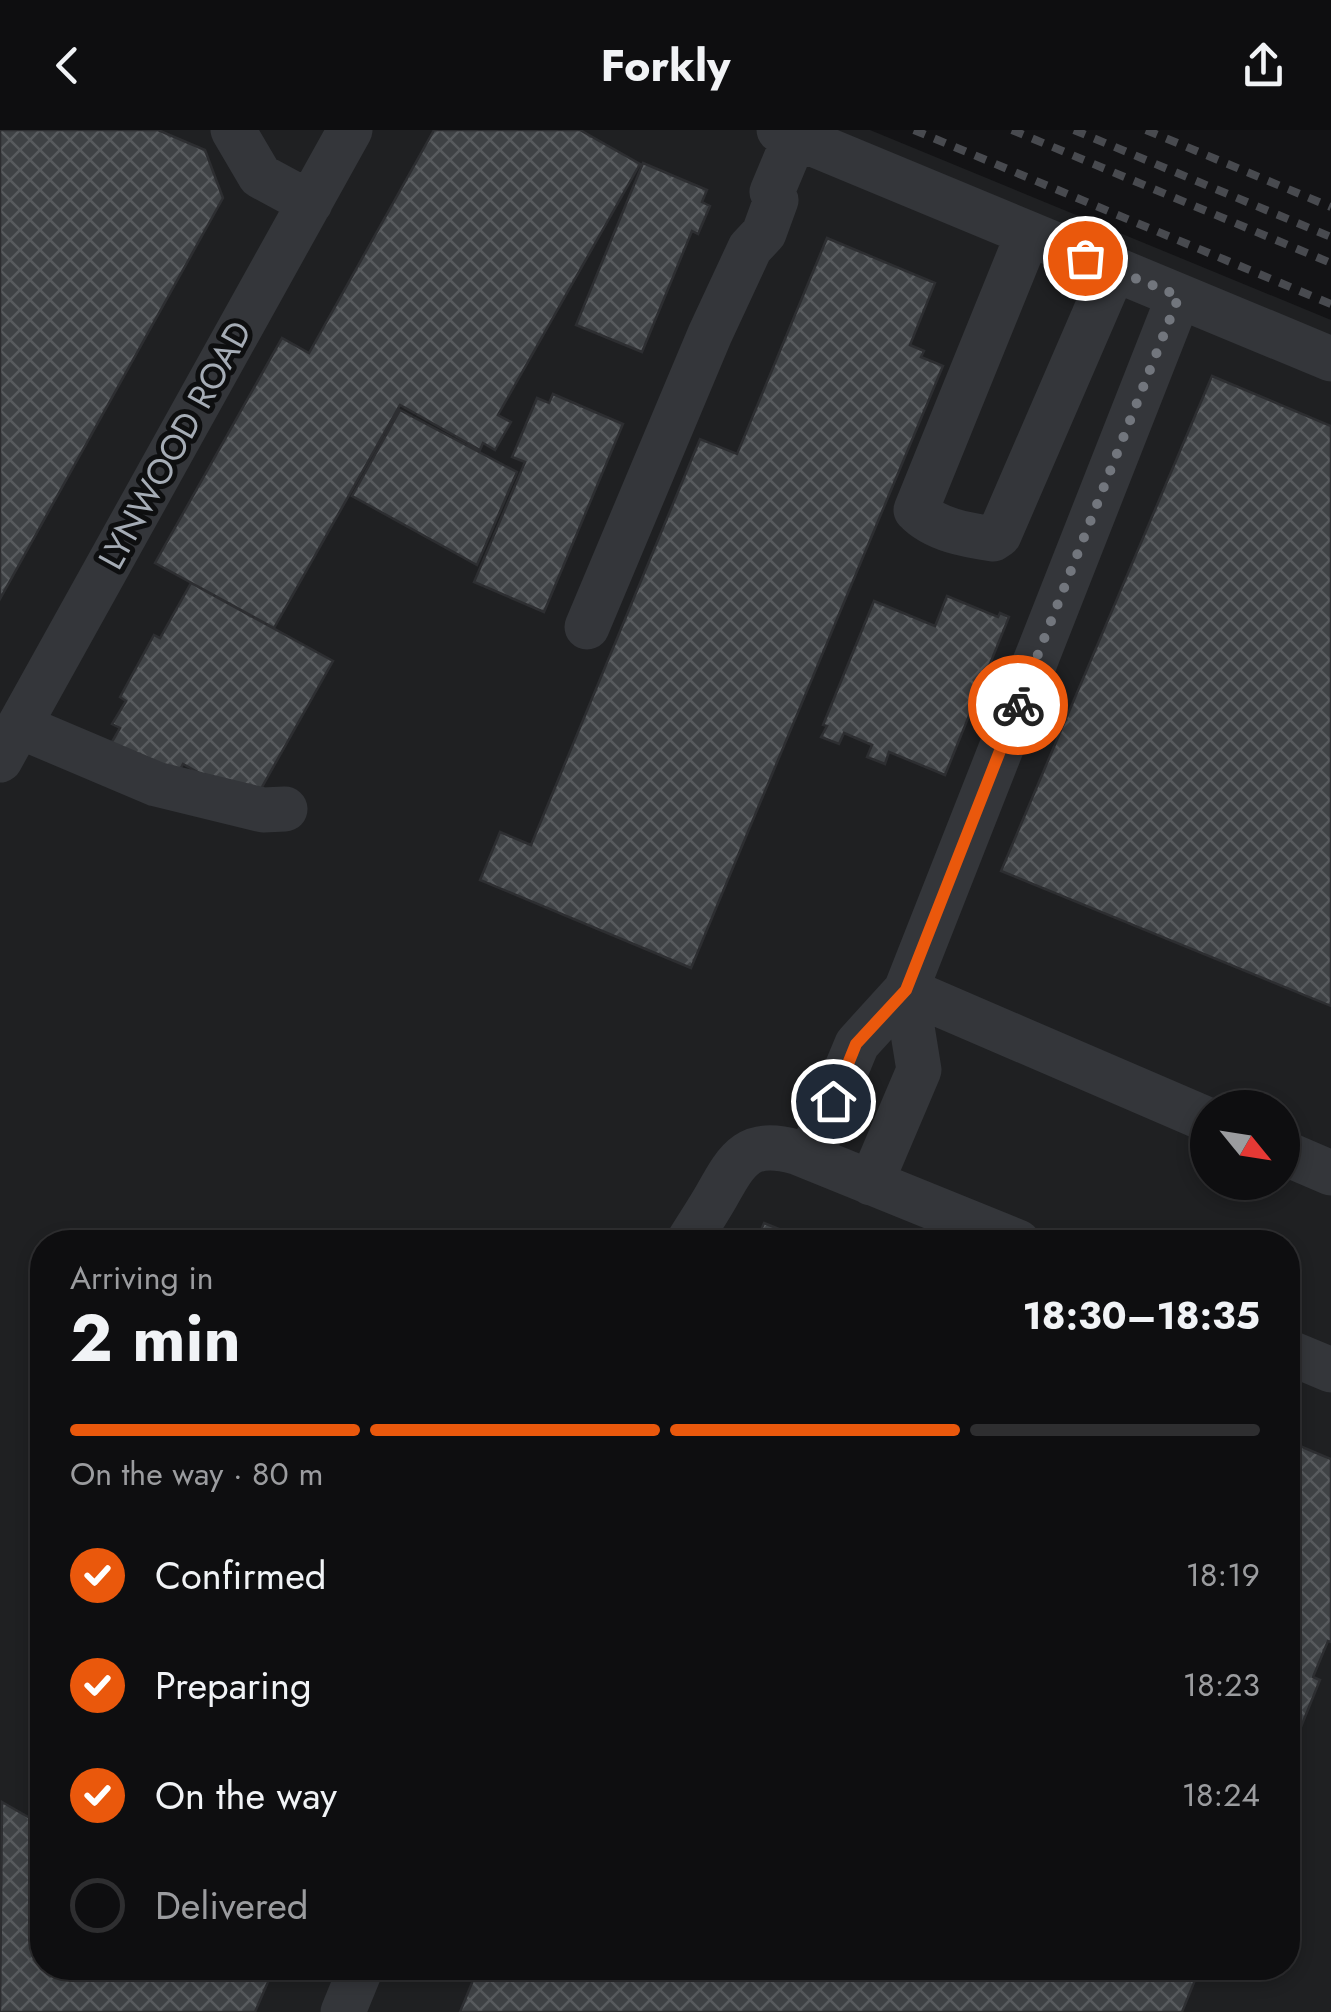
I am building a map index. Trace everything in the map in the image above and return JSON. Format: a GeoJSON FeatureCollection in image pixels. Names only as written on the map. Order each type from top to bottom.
{"type":"FeatureCollection","features":[{"type":"Feature","properties":{"kind":"street"},"geometry":{"type":"LineString","coordinates":[[233,130],[260,176],[310,203]]}},
{"type":"Feature","properties":{"kind":"street","name":"LYNWOOD ROAD"},"geometry":{"type":"LineString","coordinates":[[10,743],[350,130]]}},
{"type":"Feature","properties":{"kind":"street"},"geometry":{"type":"LineString","coordinates":[[587,626],[750,248],[749,225],[762,194],[772,192],[787,134],[1331,359]]}},
{"type":"Feature","properties":{"kind":"street"},"geometry":{"type":"LineString","coordinates":[[1028,234],[916,510],[923,518],[962,534],[992,539],[999,535],[1114,269]]}},
{"type":"Feature","properties":{"kind":"street"},"geometry":{"type":"LineString","coordinates":[[810,1158],[856,1044],[906,990],[1179,296]]}},
{"type":"Feature","properties":{"kind":"street"},"geometry":{"type":"LineString","coordinates":[[10,743],[263,810],[284,809]]}},
{"type":"Feature","properties":{"kind":"street"},"geometry":{"type":"LineString","coordinates":[[906,990],[1190,1112]]}},
{"type":"Feature","properties":{"kind":"street"},"geometry":{"type":"LineString","coordinates":[[871,1183],[919,1070],[906,990]]}},
{"type":"Feature","properties":{"kind":"street"},"geometry":{"type":"LineString","coordinates":[[696,1230],[730,1168],[748,1153],[775,1148],[810,1158],[988,1230]]}},
{"type":"Feature","properties":{"kind":"street"},"geometry":{"type":"LineString","coordinates":[[1300,1160],[1331,1173]]}},
{"type":"Feature","properties":{"kind":"street"},"geometry":{"type":"LineString","coordinates":[[1300,1357],[1331,1370]]}},
{"type":"Feature","properties":{"kind":"street"},"geometry":{"type":"LineString","coordinates":[[343,2012],[356,1980]]}},
{"type":"Feature","properties":{"kind":"shaded area"},"geometry":{"type":"Polygon","coordinates":[[[0,130],[870,130],[1331,320],[1331,2012],[0,2012],[0,130]]]}},
{"type":"Feature","properties":{"kind":"building"},"geometry":{"type":"Polygon","coordinates":[[[0,130],[158,130],[205,150],[223,198],[0,599],[0,130]]]}},
{"type":"Feature","properties":{"kind":"building"},"geometry":{"type":"Polygon","coordinates":[[[434,130],[580,130],[640,164],[498,415],[511,422],[495,450],[483,443],[480,450],[400,405],[274,628],[155,563],[282,338],[309,353],[434,130]]]}},
{"type":"Feature","properties":{"kind":"building"},"geometry":{"type":"Polygon","coordinates":[[[643,163],[707,190],[702,202],[710,206],[698,234],[692,231],[642,352],[576,325],[643,163]]]}},
{"type":"Feature","properties":{"kind":"building"},"geometry":{"type":"Polygon","coordinates":[[[827,238],[935,283],[910,345],[924,351],[921,357],[943,366],[691,968],[480,880],[500,832],[531,845],[700,439],[737,454],[827,238]]]}},
{"type":"Feature","properties":{"kind":"building"},"geometry":{"type":"Polygon","coordinates":[[[1212,376],[1331,426],[1331,1006],[1001,871],[1212,376]]]}},
{"type":"Feature","properties":{"kind":"building"},"geometry":{"type":"Polygon","coordinates":[[[553,394],[623,424],[544,612],[474,582],[525,462],[512,457],[537,398],[549,403],[553,394]]]}},
{"type":"Feature","properties":{"kind":"building"},"geometry":{"type":"Polygon","coordinates":[[[400,410],[517,472],[477,565],[352,496],[400,410]]]}},
{"type":"Feature","properties":{"kind":"building"},"geometry":{"type":"Polygon","coordinates":[[[191,583],[333,661],[253,803],[183,764],[173,783],[109,747],[120,728],[112,724],[126,701],[120,697],[154,635],[160,638],[191,583]]]}},
{"type":"Feature","properties":{"kind":"building"},"geometry":{"type":"Polygon","coordinates":[[[947,596],[998,617],[1000,613],[1009,617],[945,775],[889,752],[885,764],[867,757],[872,745],[844,733],[839,744],[821,737],[874,601],[935,626],[947,596]]]}},
{"type":"Feature","properties":{"kind":"building"},"geometry":{"type":"Polygon","coordinates":[[[764,1223],[781,1230],[761,1230],[764,1223]]]}},
{"type":"Feature","properties":{"kind":"building"},"geometry":{"type":"Polygon","coordinates":[[[1300,1446],[1331,1459],[1331,1642],[1328,1641],[1313,1677],[1320,1680],[1300,1729],[1300,1446]]]}},
{"type":"Feature","properties":{"kind":"building"},"geometry":{"type":"Polygon","coordinates":[[[2,1802],[30,1818],[30,1980],[269,1980],[255,2012],[0,2012],[2,1802]]]}},
{"type":"Feature","properties":{"kind":"building"},"geometry":{"type":"Polygon","coordinates":[[[473,1980],[1195,1980],[1182,2012],[460,2012],[473,1980]]]}},
{"type":"Feature","properties":{"kind":"railway"},"geometry":{"type":"LineString","coordinates":[[914,130],[1331,304]]}},
{"type":"Feature","properties":{"kind":"railway"},"geometry":{"type":"LineString","coordinates":[[1012,130],[1331,263]]}},
{"type":"Feature","properties":{"kind":"railway"},"geometry":{"type":"LineString","coordinates":[[1074,130],[1331,237]]}},
{"type":"Feature","properties":{"kind":"railway"},"geometry":{"type":"LineString","coordinates":[[1146,130],[1331,207]]}},
{"type":"Feature","properties":{"kind":"way so far"},"geometry":{"type":"LineString","coordinates":[[1018,705],[1179,296],[1085,258]]}},
{"type":"Feature","properties":{"kind":"route"},"geometry":{"type":"LineString","coordinates":[[833,1101],[856,1044],[906,990],[1018,705]]}}]}
